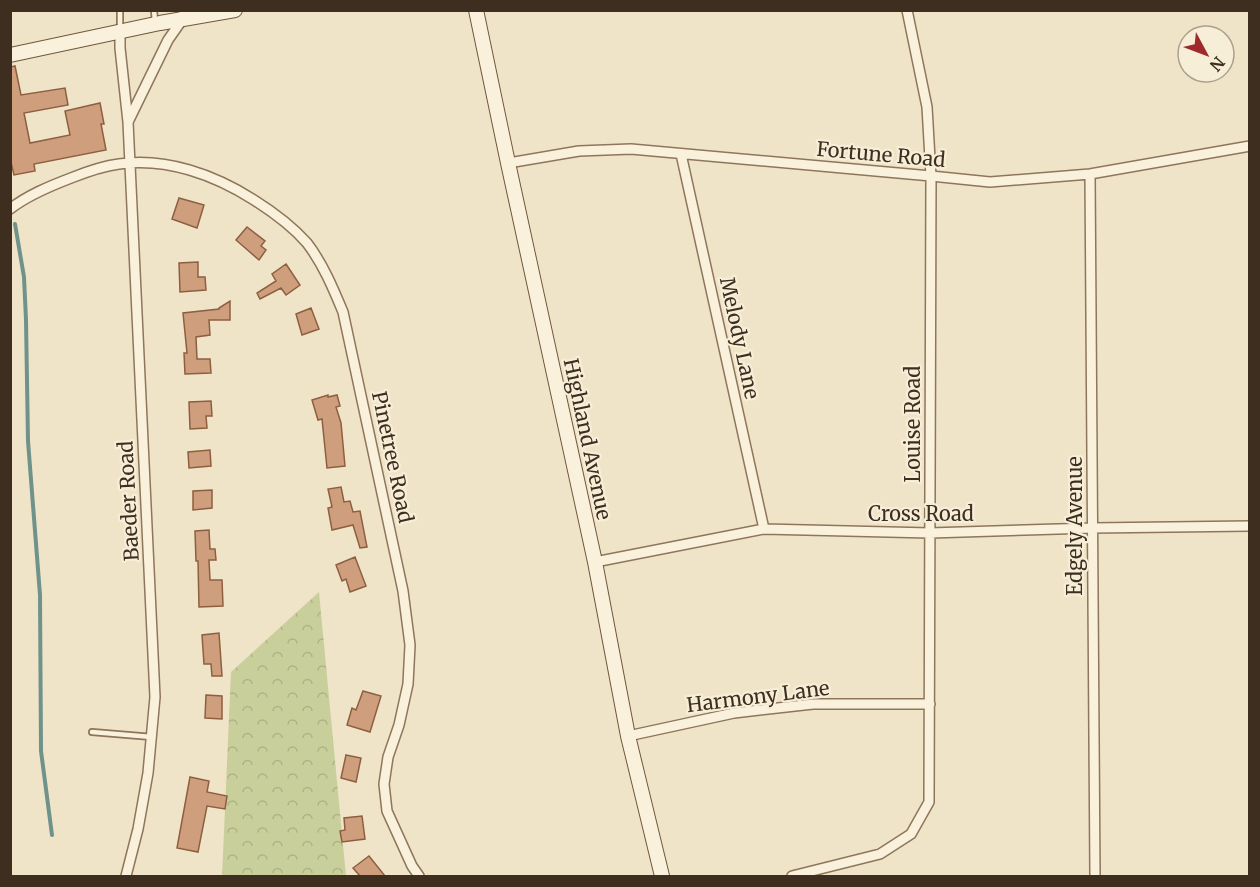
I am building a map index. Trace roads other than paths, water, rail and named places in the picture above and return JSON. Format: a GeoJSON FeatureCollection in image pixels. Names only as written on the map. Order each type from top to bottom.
{"type":"FeatureCollection","features":[{"type":"Feature","properties":{"kind":"street"},"geometry":{"type":"LineString","coordinates":[[10,55],[120,33],[154,17],[235,10]]}},
{"type":"Feature","properties":{"kind":"street","name":"Highland Avenue"},"geometry":{"type":"LineString","coordinates":[[476,10],[595,562],[628,736],[662,876]]}},
{"type":"Feature","properties":{"kind":"street","name":"Louise Road"},"geometry":{"type":"LineString","coordinates":[[792,876],[880,854],[911,834],[929,802],[931,176],[927,107],[908,10]]}},
{"type":"Feature","properties":{"kind":"street","name":"Baeder Road"},"geometry":{"type":"LineString","coordinates":[[128,122],[168,40],[184,15]]}},
{"type":"Feature","properties":{"kind":"street","name":"Baeder Road"},"geometry":{"type":"LineString","coordinates":[[120,33],[128,122],[155,698],[148,773],[138,829],[126,876]]}},
{"type":"Feature","properties":{"kind":"street","name":"Fortune Road"},"geometry":{"type":"LineString","coordinates":[[508,163],[579,151],[631,149],[990,182],[1090,174],[1250,146]]}},
{"type":"Feature","properties":{"kind":"street","name":"Melody Lane"},"geometry":{"type":"LineString","coordinates":[[681,154],[764,529]]}},
{"type":"Feature","properties":{"kind":"street","name":"Pinetree Road"},"geometry":{"type":"LineString","coordinates":[[10,209],[50,186],[117,164],[144,163],[171,166],[209,176],[242,192],[266,208],[306,243],[325,270],[343,312],[404,591],[410,645],[408,684],[399,725],[388,757],[384,784],[387,811],[412,866],[419,876]]}},
{"type":"Feature","properties":{"kind":"street","name":"Edgely Avenue"},"geometry":{"type":"LineString","coordinates":[[1090,174],[1095,876]]}},
{"type":"Feature","properties":{"kind":"street","name":"Cross Road"},"geometry":{"type":"LineString","coordinates":[[595,562],[764,529],[930,533],[1250,526]]}},
{"type":"Feature","properties":{"kind":"street","name":"Harmony Lane"},"geometry":{"type":"LineString","coordinates":[[628,736],[734,713],[813,704],[930,704]]}},
{"type":"Feature","properties":{"kind":"lane"},"geometry":{"type":"LineString","coordinates":[[120,10],[120,33]]}},
{"type":"Feature","properties":{"kind":"lane"},"geometry":{"type":"LineString","coordinates":[[93,732],[152,737]]}},
{"type":"Feature","properties":{"kind":"waterway"},"geometry":{"type":"LineString","coordinates":[[15,224],[24,277],[28,441],[40,595],[41,751],[52,835]]}}]}
